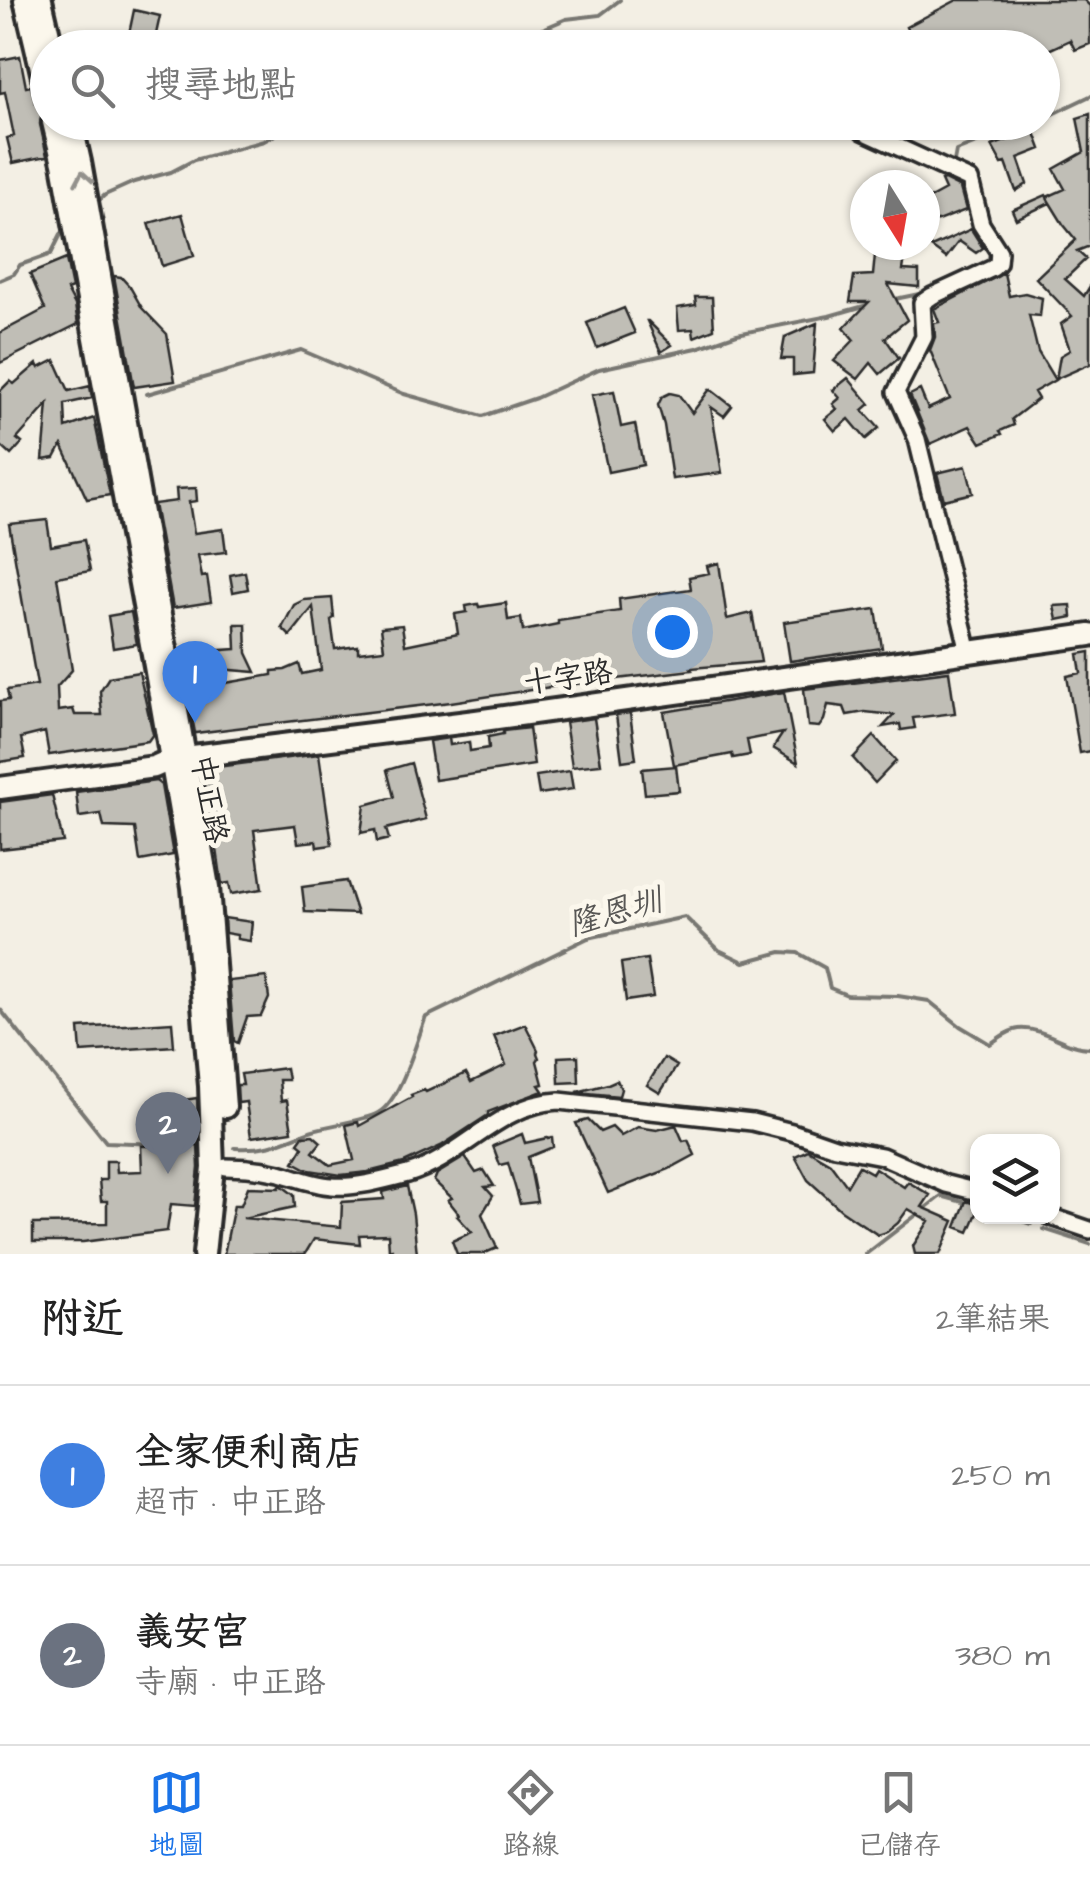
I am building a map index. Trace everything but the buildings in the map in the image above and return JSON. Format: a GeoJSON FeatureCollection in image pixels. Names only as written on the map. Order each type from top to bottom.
{"type":"FeatureCollection","features":[{"type":"Feature","properties":{"kind":"main road"},"geometry":{"type":"LineString","coordinates":[[25,0],[32,30]]}},
{"type":"Feature","properties":{"kind":"main road"},"geometry":{"type":"LineString","coordinates":[[41,0],[48,30]]}},
{"type":"Feature","properties":{"kind":"main road","name":"中正路"},"geometry":{"type":"LineString","coordinates":[[57,140],[178,758],[208,887],[224,1081],[216,1254]]}},
{"type":"Feature","properties":{"kind":"main road","name":"中正路"},"geometry":{"type":"LineString","coordinates":[[75,140],[178,758]]}},
{"type":"Feature","properties":{"kind":"main road","name":"十字路"},"geometry":{"type":"LineString","coordinates":[[0,788],[154,767],[178,758],[476,722],[1090,635]]}},
{"type":"Feature","properties":{"kind":"main road","name":"十字路"},"geometry":{"type":"LineString","coordinates":[[0,774],[153,754],[178,758]]}},
{"type":"Feature","properties":{"kind":"main road","name":"中正路"},"geometry":{"type":"LineString","coordinates":[[204,1254],[220,1167]]}},
{"type":"Feature","properties":{"kind":"street"},"geometry":{"type":"LineString","coordinates":[[884,140],[970,180],[981,224],[999,252],[994,268],[922,303],[924,337],[896,392],[917,439],[969,652]]}},
{"type":"Feature","properties":{"kind":"street"},"geometry":{"type":"LineString","coordinates":[[220,1167],[262,1170],[332,1186],[352,1185],[420,1170],[513,1112],[559,1101],[734,1118],[882,1156],[946,1184],[970,1190]]}},
{"type":"Feature","properties":{"kind":"street"},"geometry":{"type":"LineString","coordinates":[[1060,1220],[1090,1230]]}},
{"type":"Feature","properties":{"kind":"waterway"},"geometry":{"type":"LineString","coordinates":[[540,30],[566,19],[600,15],[620,0]]}},
{"type":"Feature","properties":{"kind":"waterway"},"geometry":{"type":"LineString","coordinates":[[1060,110],[1090,96]]}},
{"type":"Feature","properties":{"kind":"waterway"},"geometry":{"type":"LineString","coordinates":[[95,204],[134,182],[266,140]]}},
{"type":"Feature","properties":{"kind":"waterway"},"geometry":{"type":"LineString","coordinates":[[953,167],[956,151],[984,140]]}},
{"type":"Feature","properties":{"kind":"waterway"},"geometry":{"type":"LineString","coordinates":[[0,280],[14,274],[20,265],[51,254],[67,229]]}},
{"type":"Feature","properties":{"kind":"waterway"},"geometry":{"type":"LineString","coordinates":[[895,299],[924,293]]}},
{"type":"Feature","properties":{"kind":"waterway"},"geometry":{"type":"LineString","coordinates":[[147,394],[301,350],[404,394],[483,416],[536,398],[599,369],[871,304]]}},
{"type":"Feature","properties":{"kind":"waterway","name":"隆恩圳"},"geometry":{"type":"LineString","coordinates":[[235,1148],[274,1144],[378,1113],[401,1084],[426,1017],[588,938],[685,917],[719,950],[744,962],[781,952],[798,953],[825,968],[830,988],[847,995],[929,1001],[990,1044],[1012,1031],[1028,1029],[1090,1048]]}},
{"type":"Feature","properties":{"kind":"waterway","name":"隆恩圳"},"geometry":{"type":"LineString","coordinates":[[0,1009],[106,1142],[185,1145]]}},
{"type":"Feature","properties":{"kind":"waterway"},"geometry":{"type":"LineString","coordinates":[[866,1254],[941,1196],[970,1204]]}},
{"type":"Feature","properties":{"kind":"waterway"},"geometry":{"type":"LineString","coordinates":[[1044,1229],[1090,1244]]}},
{"type":"Feature","properties":{"kind":"place","name":"全家便利商店"},"geometry":{"type":"Point","coordinates":[195,723]}},
{"type":"Feature","properties":{"kind":"place","name":"義安宮"},"geometry":{"type":"Point","coordinates":[168,1174]}}]}
